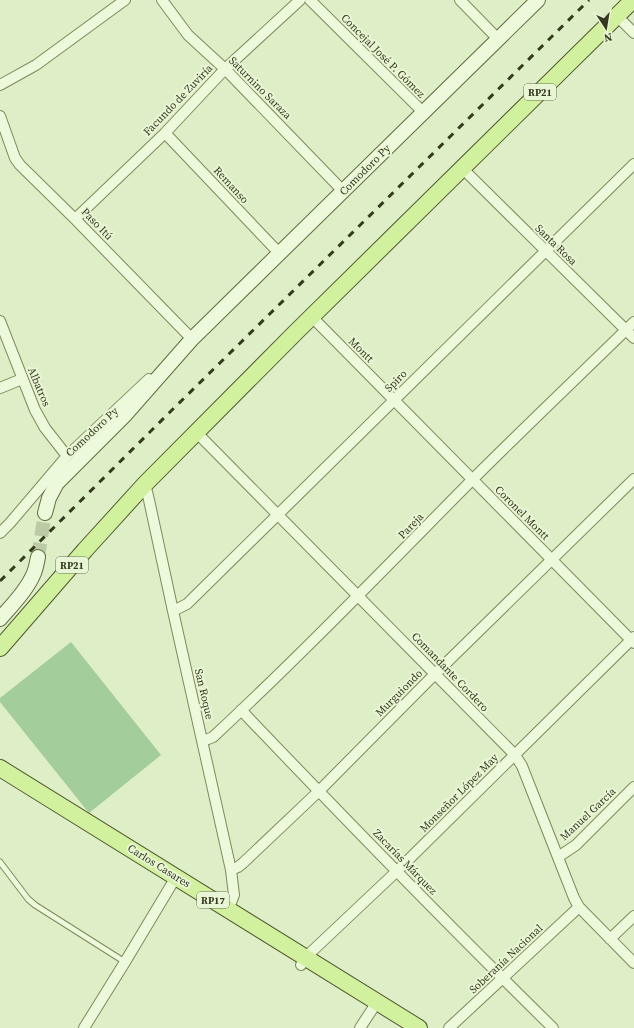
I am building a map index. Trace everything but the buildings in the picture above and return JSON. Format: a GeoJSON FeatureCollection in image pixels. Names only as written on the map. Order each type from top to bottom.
{"type":"FeatureCollection","features":[{"type":"Feature","properties":{"kind":"main road","name":"Comodoro Py"},"geometry":{"type":"LineString","coordinates":[[45,513],[49,498],[57,483],[126,414],[192,340],[538,0]]}},
{"type":"Feature","properties":{"kind":"main road","name":"RP21"},"geometry":{"type":"LineString","coordinates":[[0,648],[85,550],[145,484],[633,0]]}},
{"type":"Feature","properties":{"kind":"main road"},"geometry":{"type":"LineString","coordinates":[[0,619],[14,604],[25,588],[34,573],[38,557]]}},
{"type":"Feature","properties":{"kind":"main road","name":"Carlos Casares"},"geometry":{"type":"LineString","coordinates":[[2,770],[173,881],[374,1006],[419,1028]]}},
{"type":"Feature","properties":{"kind":"main road","name":"Carlos Casares"},"geometry":{"type":"LineString","coordinates":[[173,881],[228,910],[303,962]]}},
{"type":"Feature","properties":{"kind":"main road","name":"Carlos Casares"},"geometry":{"type":"LineString","coordinates":[[374,1006],[400,1028]]}},
{"type":"Feature","properties":{"kind":"street"},"geometry":{"type":"LineString","coordinates":[[0,85],[36,65],[125,0]]}},
{"type":"Feature","properties":{"kind":"street","name":"Saturnino Saraza"},"geometry":{"type":"LineString","coordinates":[[162,0],[188,35],[225,69],[343,190]]}},
{"type":"Feature","properties":{"kind":"street","name":"Facundo de Zuviría"},"geometry":{"type":"LineString","coordinates":[[75,219],[165,132],[225,69],[300,0]]}},
{"type":"Feature","properties":{"kind":"street","name":"Concejal José P. Gómez"},"geometry":{"type":"LineString","coordinates":[[310,0],[423,112]]}},
{"type":"Feature","properties":{"kind":"street"},"geometry":{"type":"LineString","coordinates":[[460,0],[498,39]]}},
{"type":"Feature","properties":{"kind":"street"},"geometry":{"type":"LineString","coordinates":[[617,16],[634,33]]}},
{"type":"Feature","properties":{"kind":"street","name":"Paso Itú"},"geometry":{"type":"LineString","coordinates":[[0,116],[15,158],[20,165],[75,219],[192,340]]}},
{"type":"Feature","properties":{"kind":"street","name":"Remanso"},"geometry":{"type":"LineString","coordinates":[[165,132],[279,253]]}},
{"type":"Feature","properties":{"kind":"street","name":"Spiro"},"geometry":{"type":"LineString","coordinates":[[173,611],[187,604],[634,164]]}},
{"type":"Feature","properties":{"kind":"street","name":"Santa Rosa"},"geometry":{"type":"LineString","coordinates":[[462,168],[634,338]]}},
{"type":"Feature","properties":{"kind":"street","name":"Montt"},"geometry":{"type":"LineString","coordinates":[[312,317],[394,400]]}},
{"type":"Feature","properties":{"kind":"street","name":"Albatros"},"geometry":{"type":"LineString","coordinates":[[0,321],[35,410],[45,428],[66,456]]}},
{"type":"Feature","properties":{"kind":"street","name":"Pareja"},"geometry":{"type":"LineString","coordinates":[[202,741],[213,737],[241,710],[372,582],[472,480],[634,322]]}},
{"type":"Feature","properties":{"kind":"street","name":"Comodoro Py"},"geometry":{"type":"LineString","coordinates":[[0,533],[66,456],[192,340]]}},
{"type":"Feature","properties":{"kind":"street"},"geometry":{"type":"LineString","coordinates":[[0,388],[22,379]]}},
{"type":"Feature","properties":{"kind":"street","name":"Coronel Montt"},"geometry":{"type":"LineString","coordinates":[[394,400],[633,640]]}},
{"type":"Feature","properties":{"kind":"street","name":"Comandante Cordero"},"geometry":{"type":"LineString","coordinates":[[196,432],[279,514],[515,755],[522,766],[574,898],[579,907],[634,963]]}},
{"type":"Feature","properties":{"kind":"street","name":"Murguiondo"},"geometry":{"type":"LineString","coordinates":[[231,870],[244,863],[319,791],[435,674],[634,479]]}},
{"type":"Feature","properties":{"kind":"street","name":"San Roque"},"geometry":{"type":"LineString","coordinates":[[145,484],[150,500],[173,611],[231,870],[234,895],[228,910]]}},
{"type":"Feature","properties":{"kind":"street","name":"Monseñor López May"},"geometry":{"type":"LineString","coordinates":[[303,962],[633,640]]}},
{"type":"Feature","properties":{"kind":"street","name":"Zacarías Márquez"},"geometry":{"type":"LineString","coordinates":[[241,710],[397,871],[553,1028]]}},
{"type":"Feature","properties":{"kind":"street","name":"Manuel García"},"geometry":{"type":"LineString","coordinates":[[558,856],[576,845],[634,787]]}},
{"type":"Feature","properties":{"kind":"street"},"geometry":{"type":"LineString","coordinates":[[84,1028],[173,881]]}},
{"type":"Feature","properties":{"kind":"street","name":"Soberanía Nacional"},"geometry":{"type":"LineString","coordinates":[[449,1028],[579,907]]}},
{"type":"Feature","properties":{"kind":"street"},"geometry":{"type":"LineString","coordinates":[[610,939],[634,916]]}},
{"type":"Feature","properties":{"kind":"street"},"geometry":{"type":"LineString","coordinates":[[360,1028],[374,1006]]}},
{"type":"Feature","properties":{"kind":"lane"},"geometry":{"type":"LineString","coordinates":[[0,862],[28,899],[35,905],[125,962]]}},
{"type":"Feature","properties":{"kind":"green space"},"geometry":{"type":"Polygon","coordinates":[[[71,642],[161,755],[89,813],[0,702],[0,698],[71,642]]]}},
{"type":"Feature","properties":{"kind":"tunnel"},"geometry":{"type":"LineString","coordinates":[[38,557],[45,513]]}},
{"type":"Feature","properties":{"kind":"railway"},"geometry":{"type":"LineString","coordinates":[[0,581],[589,0]]}}]}
